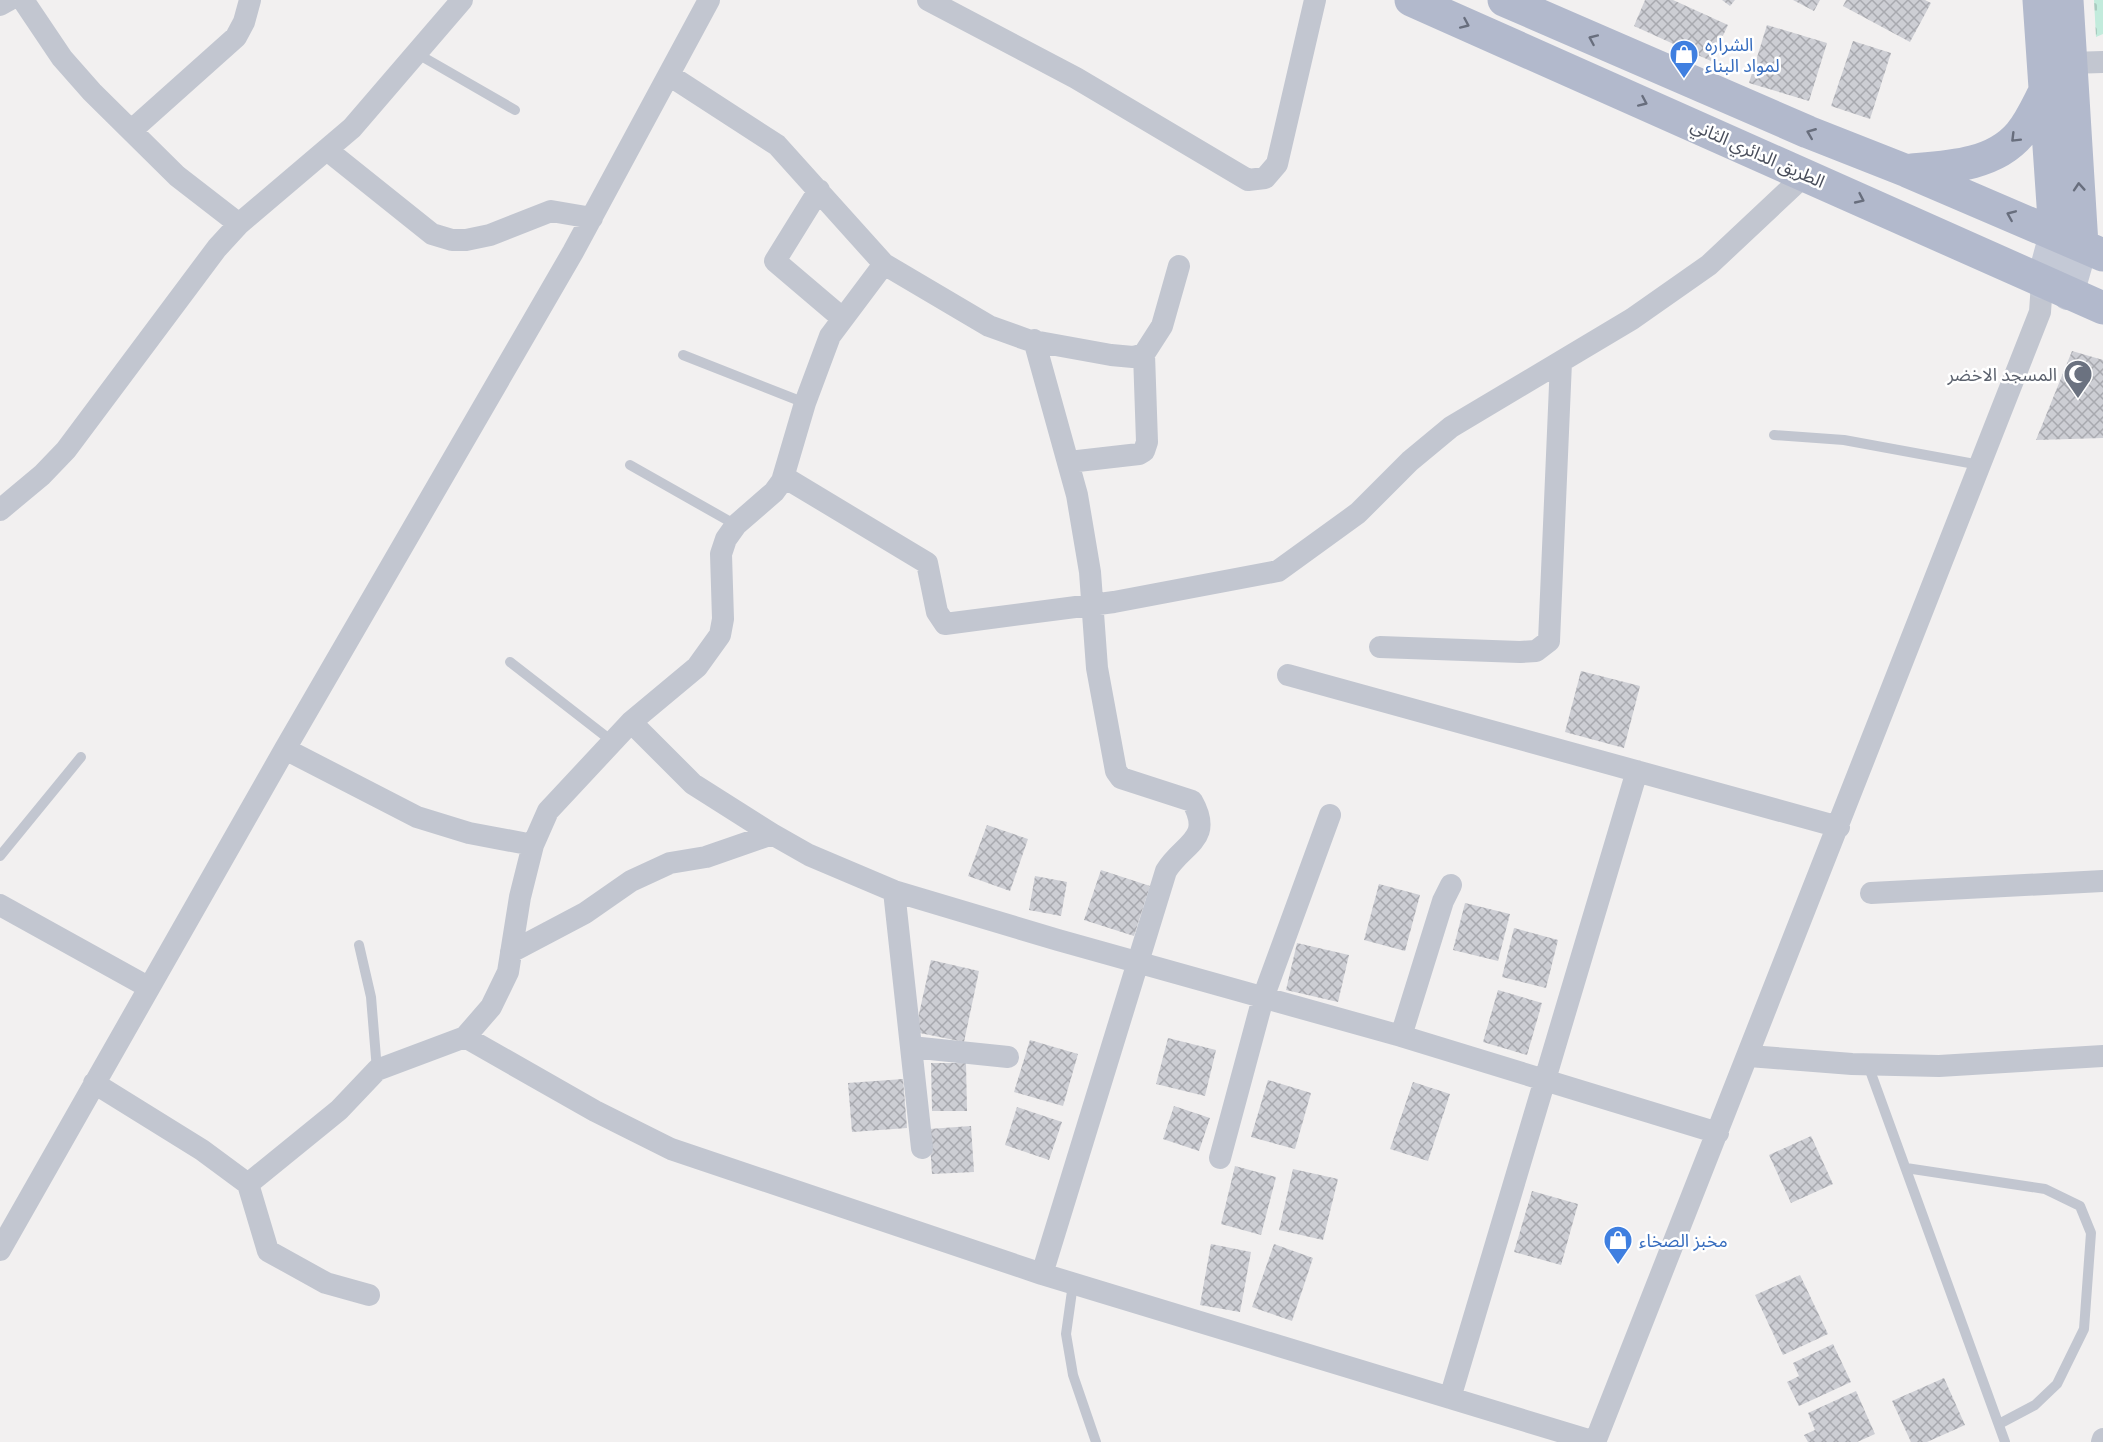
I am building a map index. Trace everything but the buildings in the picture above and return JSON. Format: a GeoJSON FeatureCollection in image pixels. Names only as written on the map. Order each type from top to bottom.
{"type":"FeatureCollection","features":[{"type":"Feature","properties":{"kind":"main road","name":"الطريق الدائري الثاني"},"geometry":{"type":"LineString","coordinates":[[1411,0],[1806,174],[2050,296],[2103,308]]}},
{"type":"Feature","properties":{"kind":"main road"},"geometry":{"type":"LineString","coordinates":[[1504,0],[1808,132],[1907,171],[2080,245]]}},
{"type":"Feature","properties":{"kind":"main road"},"geometry":{"type":"LineString","coordinates":[[2054,3],[2046,89],[2080,245]]}},
{"type":"Feature","properties":{"kind":"main road"},"geometry":{"type":"LineString","coordinates":[[2050,296],[2080,245],[2070,63],[2054,3]]}},
{"type":"Feature","properties":{"kind":"main road"},"geometry":{"type":"LineString","coordinates":[[1907,171],[1967,163],[1988,157],[2006,147],[2020,135],[2046,89]]}},
{"type":"Feature","properties":{"kind":"street"},"geometry":{"type":"LineString","coordinates":[[0,5],[9,0]]}},
{"type":"Feature","properties":{"kind":"street"},"geometry":{"type":"LineString","coordinates":[[23,0],[62,58],[92,92],[133,129],[177,176],[239,224]]}},
{"type":"Feature","properties":{"kind":"street"},"geometry":{"type":"LineString","coordinates":[[133,129],[236,37],[244,22],[250,0]]}},
{"type":"Feature","properties":{"kind":"street"},"geometry":{"type":"LineString","coordinates":[[0,510],[42,475],[66,450],[217,248],[239,224],[352,128],[462,0]]}},
{"type":"Feature","properties":{"kind":"street"},"geometry":{"type":"LineString","coordinates":[[0,1250],[148,987],[592,218],[710,0]]}},
{"type":"Feature","properties":{"kind":"street"},"geometry":{"type":"LineString","coordinates":[[928,0],[1076,78],[1248,180],[1265,178],[1277,164],[1315,0]]}},
{"type":"Feature","properties":{"kind":"street"},"geometry":{"type":"LineString","coordinates":[[2070,63],[2103,62]]}},
{"type":"Feature","properties":{"kind":"street"},"geometry":{"type":"LineString","coordinates":[[669,75],[777,145],[884,264],[988,327],[1034,340],[1111,355],[1133,357],[1144,354]]}},
{"type":"Feature","properties":{"kind":"street"},"geometry":{"type":"LineString","coordinates":[[327,150],[432,234],[452,240],[490,235],[551,211],[592,218]]}},
{"type":"Feature","properties":{"kind":"street"},"geometry":{"type":"LineString","coordinates":[[784,477],[927,563],[937,612],[945,624],[1092,605],[1278,571],[1359,513],[1410,461],[1451,427],[1632,319],[1709,265],[1806,174]]}},
{"type":"Feature","properties":{"kind":"street"},"geometry":{"type":"LineString","coordinates":[[819,190],[775,261],[842,318]]}},
{"type":"Feature","properties":{"kind":"street"},"geometry":{"type":"LineString","coordinates":[[248,1184],[339,1110],[376,1070],[465,1037],[491,1007],[508,972],[520,897],[533,845],[548,811],[631,722],[697,667],[720,635],[723,619],[721,554],[726,539],[736,525],[774,492],[784,477],[805,403],[830,336],[884,264]]}},
{"type":"Feature","properties":{"kind":"street"},"geometry":{"type":"LineString","coordinates":[[1069,462],[1139,454],[1144,450],[1147,442],[1144,354],[1162,326],[1179,266]]}},
{"type":"Feature","properties":{"kind":"street"},"geometry":{"type":"LineString","coordinates":[[465,1037],[595,1111],[671,1149],[1073,1284],[1595,1442],[1980,465],[2050,296]]}},
{"type":"Feature","properties":{"kind":"street"},"geometry":{"type":"LineString","coordinates":[[1034,340],[1069,462],[1079,506],[1092,605],[1096,668],[1116,771],[1121,778],[1133,783],[1192,801],[1199,813],[1200,829],[1192,844],[1173,860],[1166,871],[1136,962],[1042,1274]]}},
{"type":"Feature","properties":{"kind":"street"},"geometry":{"type":"LineString","coordinates":[[1380,647],[1520,652],[1536,651],[1549,641],[1561,362]]}},
{"type":"Feature","properties":{"kind":"street"},"geometry":{"type":"LineString","coordinates":[[1288,675],[1839,827]]}},
{"type":"Feature","properties":{"kind":"street"},"geometry":{"type":"LineString","coordinates":[[631,722],[693,784],[809,855],[894,891],[1401,1036],[1718,1133]]}},
{"type":"Feature","properties":{"kind":"street"},"geometry":{"type":"LineString","coordinates":[[285,749],[417,817],[469,833],[533,845]]}},
{"type":"Feature","properties":{"kind":"street"},"geometry":{"type":"LineString","coordinates":[[1450,1398],[1543,1079],[1637,771]]}},
{"type":"Feature","properties":{"kind":"street"},"geometry":{"type":"LineString","coordinates":[[1220,1158],[1263,998],[1330,815]]}},
{"type":"Feature","properties":{"kind":"street"},"geometry":{"type":"LineString","coordinates":[[511,952],[585,913],[631,880],[670,863],[706,857],[772,834]]}},
{"type":"Feature","properties":{"kind":"street"},"geometry":{"type":"LineString","coordinates":[[1872,893],[2103,881]]}},
{"type":"Feature","properties":{"kind":"street"},"geometry":{"type":"LineString","coordinates":[[1401,1036],[1443,901],[1451,885]]}},
{"type":"Feature","properties":{"kind":"street"},"geometry":{"type":"LineString","coordinates":[[894,891],[922,1148]]}},
{"type":"Feature","properties":{"kind":"street"},"geometry":{"type":"LineString","coordinates":[[0,905],[148,987]]}},
{"type":"Feature","properties":{"kind":"street"},"geometry":{"type":"LineString","coordinates":[[911,1047],[1008,1057]]}},
{"type":"Feature","properties":{"kind":"street"},"geometry":{"type":"LineString","coordinates":[[1749,1056],[1939,1066],[2103,1056]]}},
{"type":"Feature","properties":{"kind":"street"},"geometry":{"type":"LineString","coordinates":[[94,1083],[202,1150],[248,1184],[268,1251],[326,1283],[369,1295]]}},
{"type":"Feature","properties":{"kind":"lane"},"geometry":{"type":"LineString","coordinates":[[416,53],[515,110]]}},
{"type":"Feature","properties":{"kind":"lane"},"geometry":{"type":"LineString","coordinates":[[683,355],[805,403]]}},
{"type":"Feature","properties":{"kind":"lane"},"geometry":{"type":"LineString","coordinates":[[1774,435],[1844,440],[1980,465]]}},
{"type":"Feature","properties":{"kind":"lane"},"geometry":{"type":"LineString","coordinates":[[630,465],[736,525]]}},
{"type":"Feature","properties":{"kind":"lane"},"geometry":{"type":"LineString","coordinates":[[510,662],[613,742]]}},
{"type":"Feature","properties":{"kind":"lane"},"geometry":{"type":"LineString","coordinates":[[0,856],[81,757]]}},
{"type":"Feature","properties":{"kind":"lane"},"geometry":{"type":"LineString","coordinates":[[359,945],[371,997],[376,1070]]}},
{"type":"Feature","properties":{"kind":"lane"},"geometry":{"type":"LineString","coordinates":[[1868,1064],[2005,1442]]}},
{"type":"Feature","properties":{"kind":"lane"},"geometry":{"type":"LineString","coordinates":[[1906,1168],[2044,1189],[2080,1206],[2091,1233],[2084,1329],[2057,1384],[2035,1405],[1999,1425]]}},
{"type":"Feature","properties":{"kind":"lane"},"geometry":{"type":"LineString","coordinates":[[1073,1284],[1066,1334],[1073,1375],[1095,1442]]}},
{"type":"Feature","properties":{"kind":"green space"},"geometry":{"type":"Polygon","coordinates":[[[2094,0],[2103,0],[2103,34],[2096,37],[2094,0]]]}},
{"type":"Feature","properties":{"kind":"place","name":"الشراره لمواد البناء"},"geometry":{"type":"Point","coordinates":[1684,80]}},
{"type":"Feature","properties":{"kind":"place","name":"المسجد الاخضر"},"geometry":{"type":"Point","coordinates":[2078,400]}},
{"type":"Feature","properties":{"kind":"place","name":"مخبز الصخاء"},"geometry":{"type":"Point","coordinates":[1618,1266]}}]}
